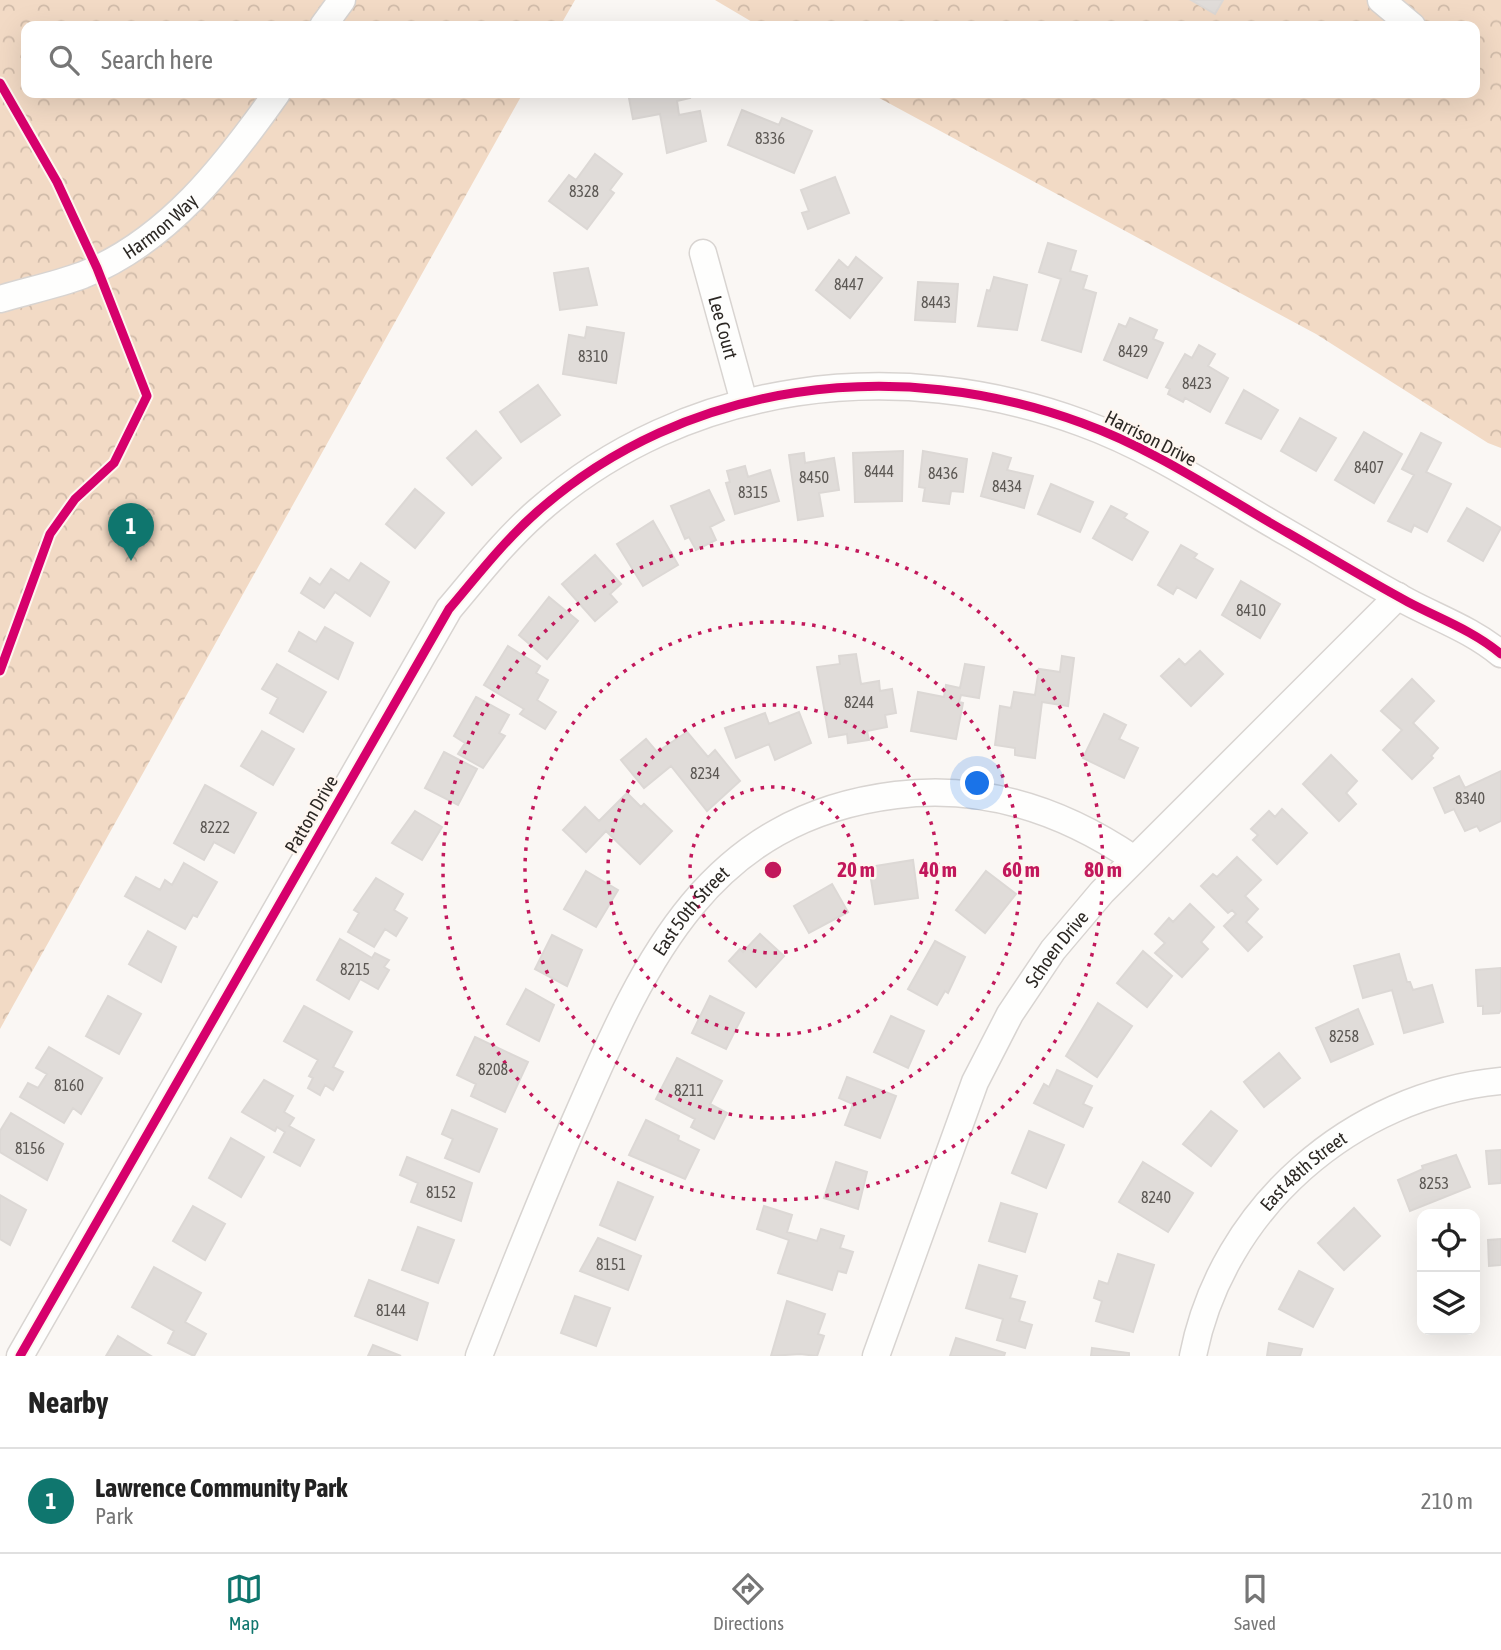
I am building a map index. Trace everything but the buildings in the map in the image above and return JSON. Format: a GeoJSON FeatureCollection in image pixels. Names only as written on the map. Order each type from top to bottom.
{"type":"FeatureCollection","features":[{"type":"Feature","properties":{"kind":"street"},"geometry":{"type":"LineString","coordinates":[[327,21],[342,0]]}},
{"type":"Feature","properties":{"kind":"street"},"geometry":{"type":"LineString","coordinates":[[1381,0],[1406,21]]}},
{"type":"Feature","properties":{"kind":"street","name":"Harmon Way"},"geometry":{"type":"LineString","coordinates":[[0,299],[83,275],[160,228],[212,178],[273,98]]}},
{"type":"Feature","properties":{"kind":"street","name":"Lee Court"},"geometry":{"type":"LineString","coordinates":[[703,253],[744,402]]}},
{"type":"Feature","properties":{"kind":"street","name":"Harrison Drive"},"geometry":{"type":"LineString","coordinates":[[744,402],[807,390],[896,385],[960,390],[1049,411],[1143,451],[1398,596],[1468,630],[1501,654]]}},
{"type":"Feature","properties":{"kind":"street","name":"Patton Drive"},"geometry":{"type":"LineString","coordinates":[[20,1356],[449,609],[480,569],[534,514],[595,468],[639,442],[685,420],[744,402]]}},
{"type":"Feature","properties":{"kind":"street","name":"Schoen Drive"},"geometry":{"type":"LineString","coordinates":[[876,1356],[981,1071],[1010,1014],[1053,950],[1134,859],[1398,596]]}},
{"type":"Feature","properties":{"kind":"street","name":"East 50th Street"},"geometry":{"type":"LineString","coordinates":[[479,1356],[532,1219],[642,977],[669,930],[695,899],[745,855],[788,828],[845,803],[909,793],[946,791],[984,795],[1033,806],[1092,832],[1134,859]]}},
{"type":"Feature","properties":{"kind":"street","name":"East 48th Street"},"geometry":{"type":"LineString","coordinates":[[1193,1356],[1199,1329],[1222,1270],[1241,1237],[1280,1186],[1361,1124],[1446,1090],[1501,1081]]}},
{"type":"Feature","properties":{"kind":"green space"},"geometry":{"type":"Polygon","coordinates":[[[0,0],[575,0],[563,21],[21,21],[21,98],[520,98],[0,1029],[0,0]]]}},
{"type":"Feature","properties":{"kind":"green space"},"geometry":{"type":"Polygon","coordinates":[[[715,0],[1501,0],[1501,448],[1488,443],[1316,334],[879,98],[1480,98],[1480,21],[751,21],[715,0]]]}},
{"type":"Feature","properties":{"kind":"cycle path"},"geometry":{"type":"LineString","coordinates":[[0,83],[57,182],[97,268],[147,396],[114,463],[75,499],[50,534],[0,671]]}},
{"type":"Feature","properties":{"kind":"cycle path"},"geometry":{"type":"LineString","coordinates":[[20,1356],[449,609],[502,547],[537,512],[596,467],[659,433],[726,408],[796,392],[868,386],[940,390],[1012,402],[1082,423],[1161,459],[1408,602],[1467,631],[1501,654]]}},
{"type":"Feature","properties":{"kind":"place","name":"Lawrence Community Park"},"geometry":{"type":"Point","coordinates":[131,561]}}]}
